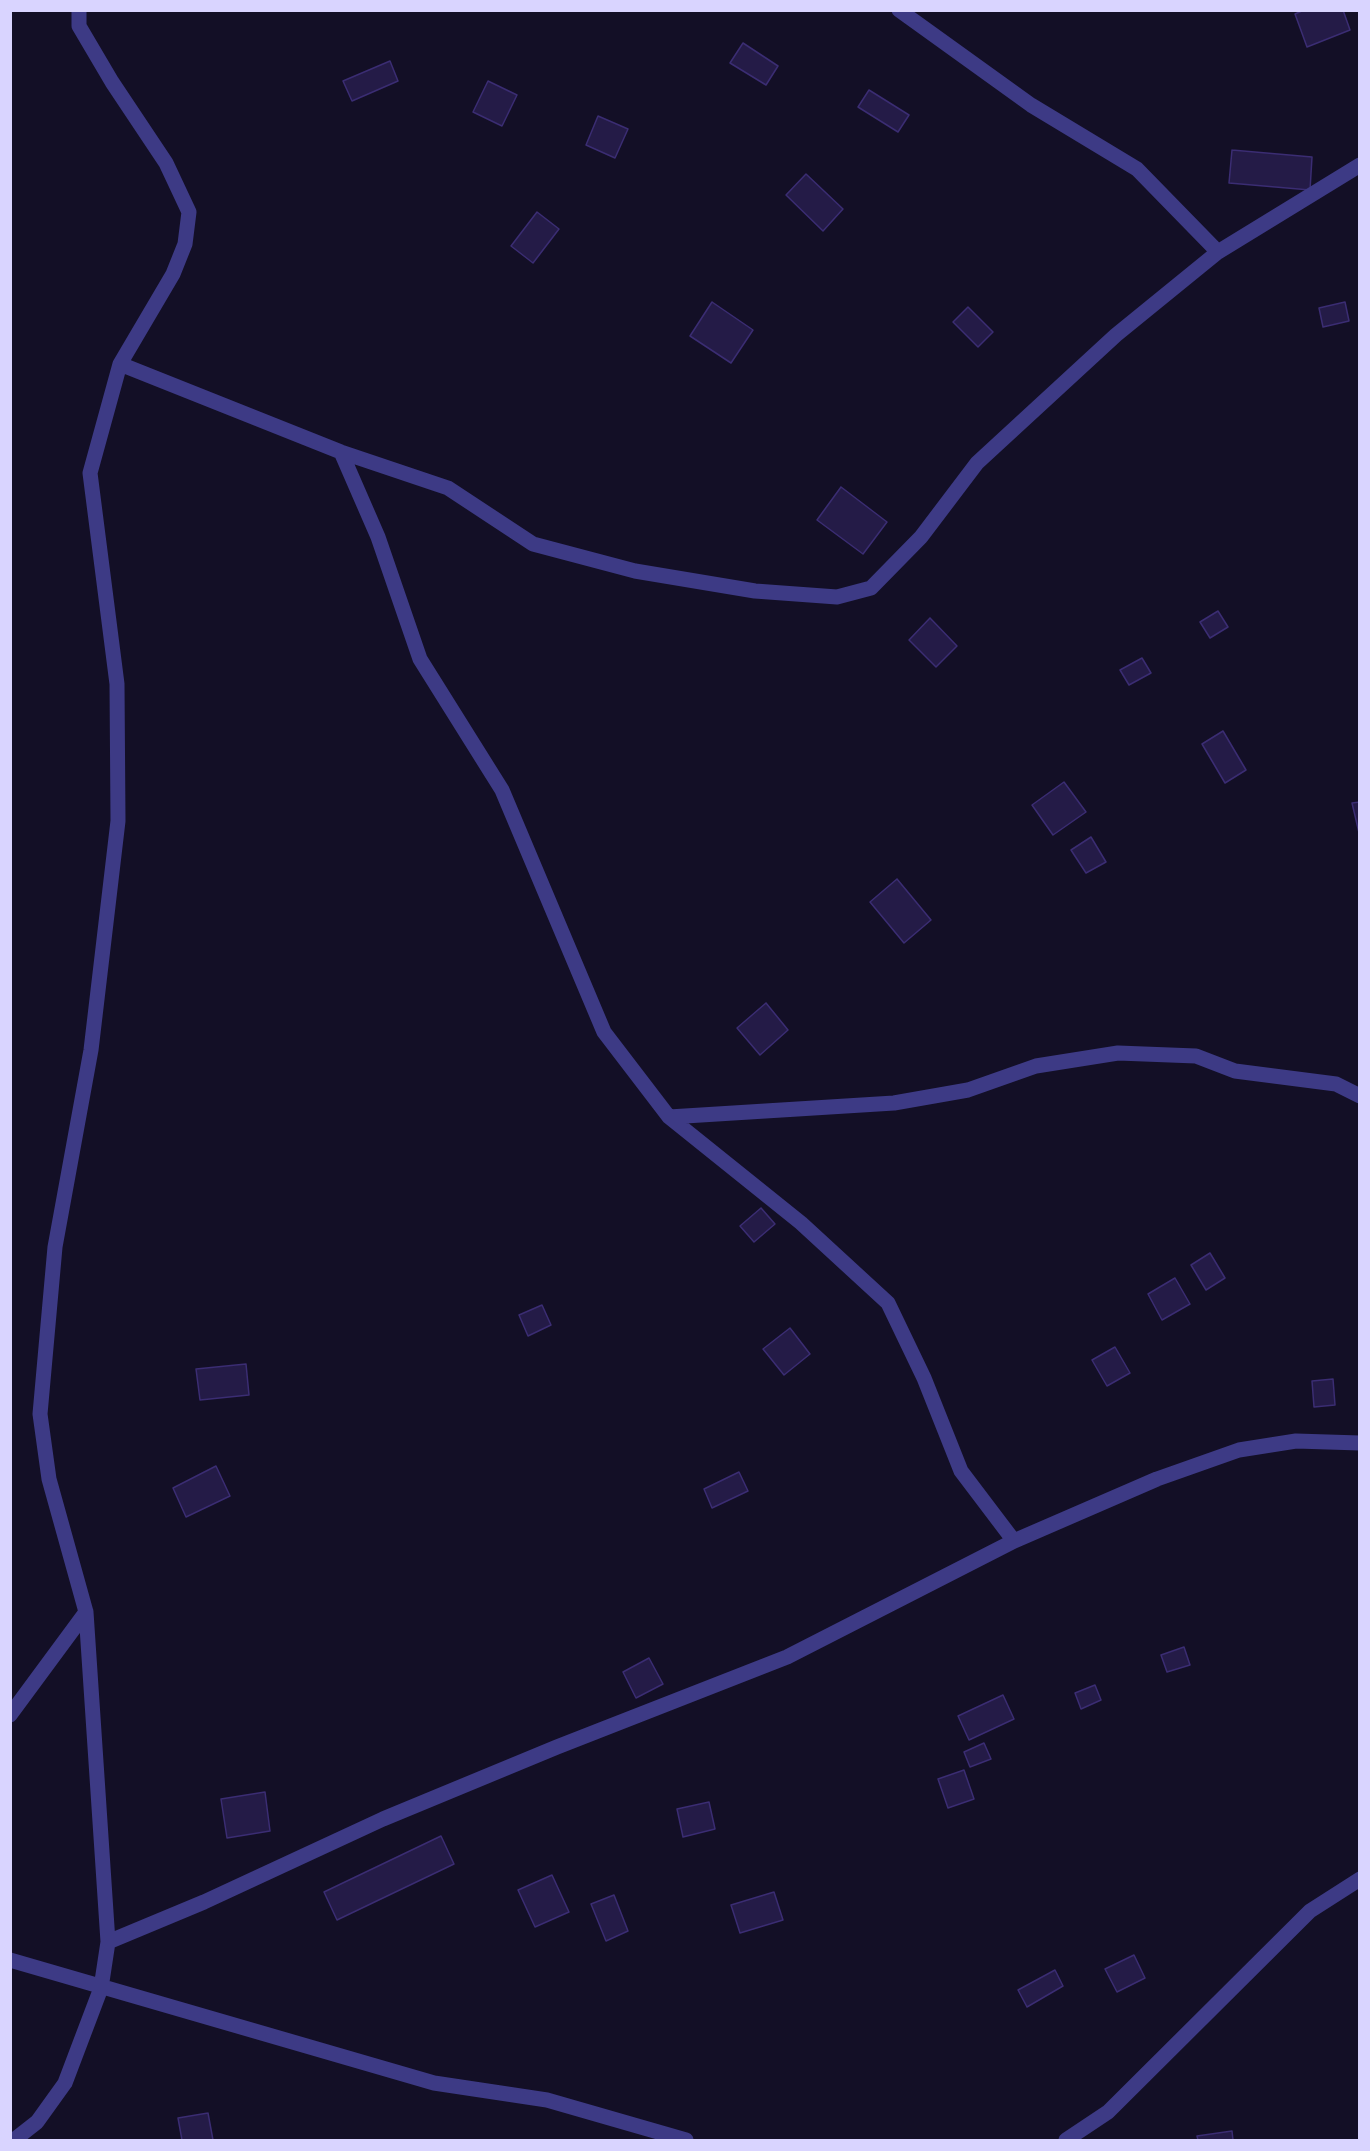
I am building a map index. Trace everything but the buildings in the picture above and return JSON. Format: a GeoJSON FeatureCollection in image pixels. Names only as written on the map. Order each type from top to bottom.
{"type":"FeatureCollection","features":[{"type":"Feature","properties":{"kind":"street"},"geometry":{"type":"LineString","coordinates":[[14,2140],[37,2122],[65,2083],[101,1988],[108,1942],[86,1612],[49,1479],[40,1414],[55,1246],[91,1050],[118,821],[117,684],[90,473],[120,364],[173,274],[185,244],[189,212],[166,163],[112,82],[79,26],[79,10]]}},
{"type":"Feature","properties":{"kind":"street"},"geometry":{"type":"LineString","coordinates":[[899,10],[1031,105],[1137,169],[1218,252]]}},
{"type":"Feature","properties":{"kind":"street"},"geometry":{"type":"LineString","coordinates":[[120,364],[341,452],[448,488],[534,544],[645,573],[755,591],[837,597],[871,588],[921,537],[977,464],[1116,335],[1218,252],[1359,165]]}},
{"type":"Feature","properties":{"kind":"street"},"geometry":{"type":"LineString","coordinates":[[341,452],[378,537],[420,659],[502,790],[604,1032],[669,1117],[801,1223],[888,1303],[924,1378],[961,1471],[1014,1541]]}},
{"type":"Feature","properties":{"kind":"street"},"geometry":{"type":"LineString","coordinates":[[669,1117],[894,1103],[968,1090],[1036,1066],[1118,1053],[1196,1056],[1235,1071],[1336,1084],[1359,1096]]}},
{"type":"Feature","properties":{"kind":"street"},"geometry":{"type":"LineString","coordinates":[[108,1942],[204,1902],[383,1819],[556,1747],[787,1657],[1014,1541],[1157,1479],[1239,1450],[1296,1442],[1359,1443]]}},
{"type":"Feature","properties":{"kind":"street"},"geometry":{"type":"LineString","coordinates":[[10,1715],[86,1612]]}},
{"type":"Feature","properties":{"kind":"street"},"geometry":{"type":"LineString","coordinates":[[1066,2140],[1108,2112],[1310,1911],[1359,1879]]}},
{"type":"Feature","properties":{"kind":"street"},"geometry":{"type":"LineString","coordinates":[[10,1960],[434,2084],[547,2100],[686,2140]]}}]}
